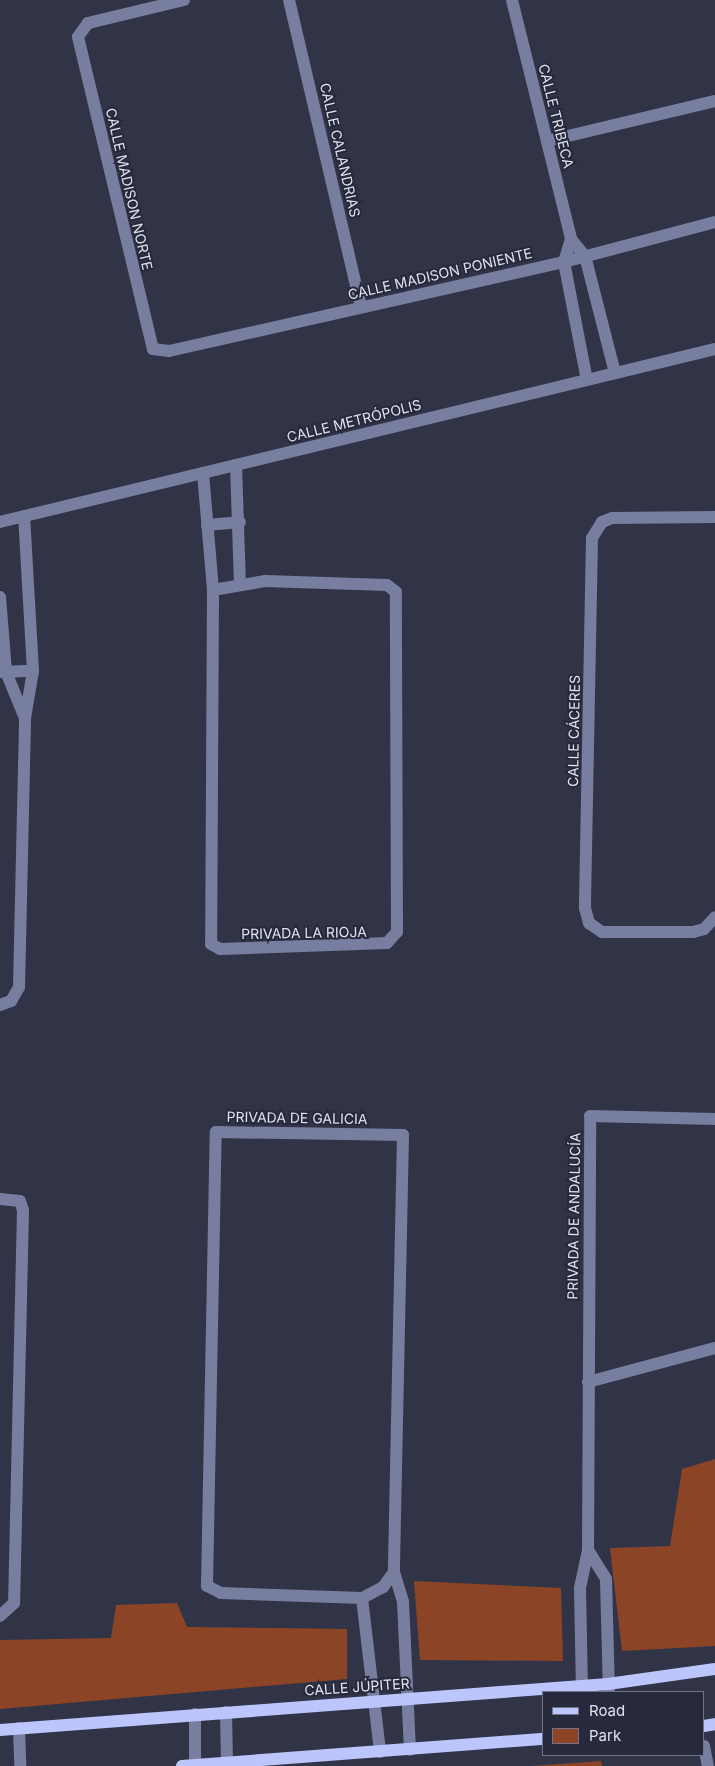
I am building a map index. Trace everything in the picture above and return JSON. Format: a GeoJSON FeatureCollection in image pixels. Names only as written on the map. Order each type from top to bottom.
{"type":"FeatureCollection","features":[{"type":"Feature","properties":{"kind":"main road","name":"CALLE JÚPITER"},"geometry":{"type":"LineString","coordinates":[[543,1691],[609,1688],[715,1668]]}},
{"type":"Feature","properties":{"kind":"main road","name":"CALLE JÚPITER"},"geometry":{"type":"LineString","coordinates":[[0,1730],[375,1700],[542,1691]]}},
{"type":"Feature","properties":{"kind":"main road"},"geometry":{"type":"LineString","coordinates":[[191,1766],[542,1739]]}},
{"type":"Feature","properties":{"kind":"street","name":"CALLE MADISON NORTE"},"geometry":{"type":"LineString","coordinates":[[169,351],[154,349],[148,342],[78,37],[88,24],[184,0]]}},
{"type":"Feature","properties":{"kind":"street","name":"CALLE CALANDRIAS"},"geometry":{"type":"LineString","coordinates":[[289,0],[361,307]]}},
{"type":"Feature","properties":{"kind":"street","name":"CALLE TRIBECA"},"geometry":{"type":"LineString","coordinates":[[512,0],[570,239],[585,256],[616,374]]}},
{"type":"Feature","properties":{"kind":"street"},"geometry":{"type":"LineString","coordinates":[[546,141],[715,101]]}},
{"type":"Feature","properties":{"kind":"street","name":"CALLE MADISON PONIENTE"},"geometry":{"type":"LineString","coordinates":[[169,351],[564,262],[715,222]]}},
{"type":"Feature","properties":{"kind":"street","name":"CALLE TRIBECA"},"geometry":{"type":"LineString","coordinates":[[570,239],[564,262],[588,380]]}},
{"type":"Feature","properties":{"kind":"street","name":"CALLE METRÓPOLIS"},"geometry":{"type":"LineString","coordinates":[[0,522],[588,380],[714,352]]}},
{"type":"Feature","properties":{"kind":"street"},"geometry":{"type":"LineString","coordinates":[[236,465],[240,522],[240,584]]}},
{"type":"Feature","properties":{"kind":"street","name":"PRIVADA LA RIOJA"},"geometry":{"type":"LineString","coordinates":[[203,473],[213,590],[211,944],[220,949],[387,943],[397,932],[396,592],[387,585],[240,584],[213,590]]}},
{"type":"Feature","properties":{"kind":"street"},"geometry":{"type":"LineString","coordinates":[[0,1005],[11,1001],[19,987],[25,718],[33,671],[24,516]]}},
{"type":"Feature","properties":{"kind":"street","name":"CALLE CÁCERES"},"geometry":{"type":"LineString","coordinates":[[715,517],[612,518],[602,522],[592,538],[585,908],[589,923],[602,932],[693,932],[704,929],[715,917]]}},
{"type":"Feature","properties":{"kind":"street"},"geometry":{"type":"LineString","coordinates":[[207,525],[240,522]]}},
{"type":"Feature","properties":{"kind":"street"},"geometry":{"type":"LineString","coordinates":[[0,597],[3,672],[25,718]]}},
{"type":"Feature","properties":{"kind":"street"},"geometry":{"type":"LineString","coordinates":[[3,672],[33,671]]}},
{"type":"Feature","properties":{"kind":"street","name":"PRIVADA DE ANDALUCÍA"},"geometry":{"type":"LineString","coordinates":[[582,1689],[580,1588],[588,1550],[590,1116],[715,1119]]}},
{"type":"Feature","properties":{"kind":"street","name":"PRIVADA DE GALICIA"},"geometry":{"type":"LineString","coordinates":[[362,1598],[221,1593],[207,1586],[216,1132],[403,1135],[394,1572],[403,1602],[406,1698],[410,1750]]}},
{"type":"Feature","properties":{"kind":"street"},"geometry":{"type":"LineString","coordinates":[[0,1199],[20,1201],[23,1210],[14,1603],[0,1616]]}},
{"type":"Feature","properties":{"kind":"street"},"geometry":{"type":"LineString","coordinates":[[588,1382],[715,1348]]}},
{"type":"Feature","properties":{"kind":"street"},"geometry":{"type":"LineString","coordinates":[[588,1550],[606,1579],[609,1688]]}},
{"type":"Feature","properties":{"kind":"street"},"geometry":{"type":"LineString","coordinates":[[380,1752],[362,1598],[383,1587],[394,1572]]}},
{"type":"Feature","properties":{"kind":"street"},"geometry":{"type":"LineString","coordinates":[[226,1712],[227,1764]]}},
{"type":"Feature","properties":{"kind":"street"},"geometry":{"type":"LineString","coordinates":[[191,1766],[195,1714]]}},
{"type":"Feature","properties":{"kind":"street"},"geometry":{"type":"LineString","coordinates":[[19,1728],[20,1766]]}},
{"type":"Feature","properties":{"kind":"street"},"geometry":{"type":"LineString","coordinates":[[705,1751],[708,1766]]}},
{"type":"Feature","properties":{"kind":"green space"},"geometry":{"type":"Polygon","coordinates":[[[715,1459],[715,1646],[622,1651],[610,1548],[670,1546],[682,1469],[715,1459]]]}},
{"type":"Feature","properties":{"kind":"green space"},"geometry":{"type":"Polygon","coordinates":[[[414,1581],[561,1588],[563,1661],[420,1660],[414,1581]]]}},
{"type":"Feature","properties":{"kind":"green space"},"geometry":{"type":"Polygon","coordinates":[[[177,1603],[187,1627],[347,1629],[347,1679],[0,1709],[0,1640],[111,1638],[116,1605],[177,1603]]]}},
{"type":"Feature","properties":{"kind":"green space"},"geometry":{"type":"Polygon","coordinates":[[[601,1761],[602,1766],[532,1766],[601,1761]]]}}]}
